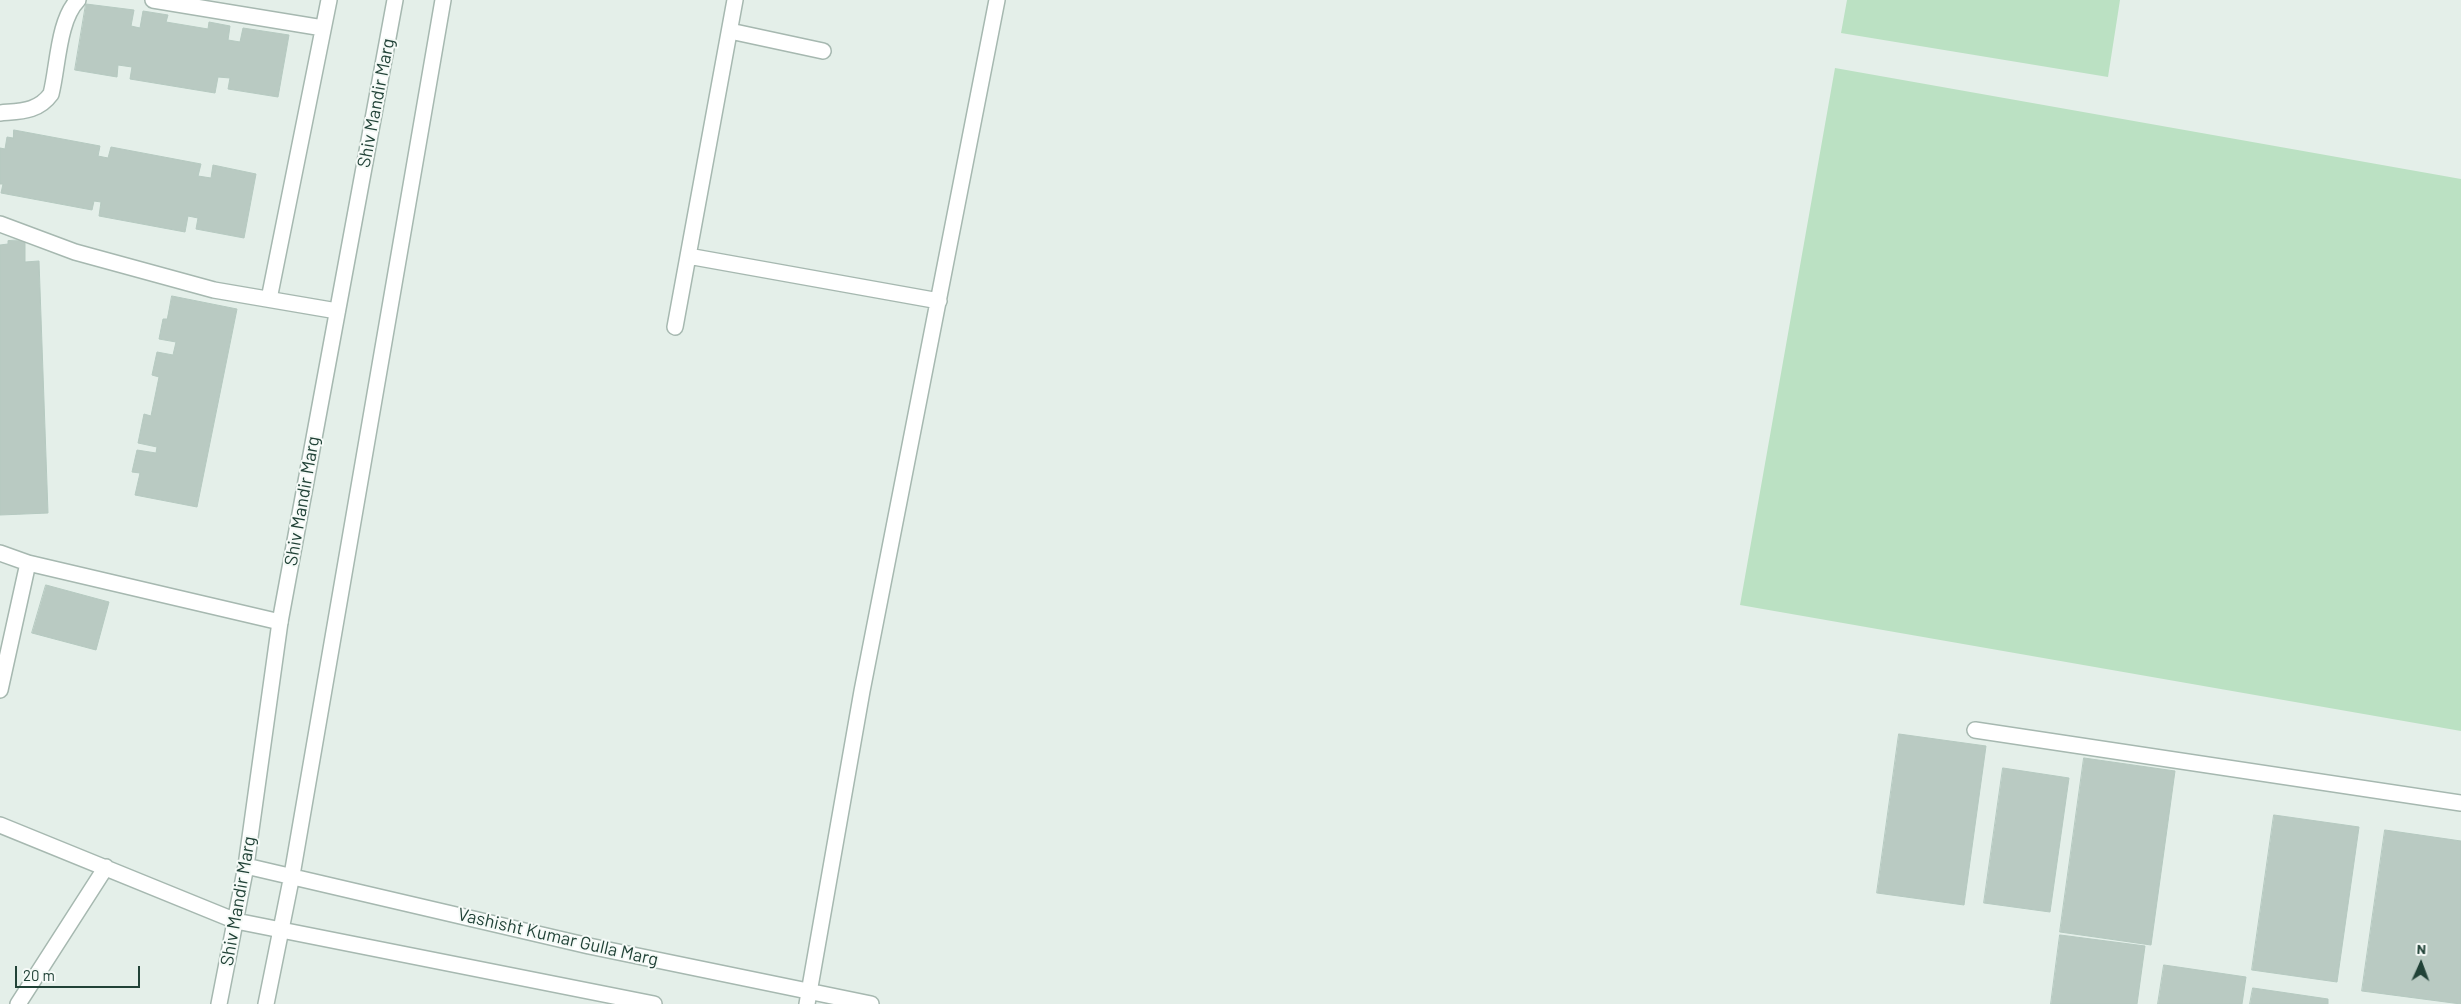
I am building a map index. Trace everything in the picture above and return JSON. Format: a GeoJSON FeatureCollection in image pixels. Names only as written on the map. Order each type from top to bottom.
{"type":"FeatureCollection","features":[{"type":"Feature","properties":{"kind":"street"},"geometry":{"type":"LineString","coordinates":[[0,113],[35,108],[44,103],[50,94],[64,28],[73,6],[78,0]]}},
{"type":"Feature","properties":{"kind":"street"},"geometry":{"type":"LineString","coordinates":[[153,0],[323,28]]}},
{"type":"Feature","properties":{"kind":"street"},"geometry":{"type":"LineString","coordinates":[[269,299],[329,0]]}},
{"type":"Feature","properties":{"kind":"street","name":"Shiv Mandir Marg"},"geometry":{"type":"LineString","coordinates":[[219,1004],[246,866],[280,622],[395,0]]}},
{"type":"Feature","properties":{"kind":"street"},"geometry":{"type":"LineString","coordinates":[[266,1004],[292,875],[443,0]]}},
{"type":"Feature","properties":{"kind":"street"},"geometry":{"type":"LineString","coordinates":[[675,327],[730,31],[734,0]]}},
{"type":"Feature","properties":{"kind":"street"},"geometry":{"type":"LineString","coordinates":[[808,998],[862,691],[997,0]]}},
{"type":"Feature","properties":{"kind":"street"},"geometry":{"type":"LineString","coordinates":[[730,31],[823,51]]}},
{"type":"Feature","properties":{"kind":"street"},"geometry":{"type":"LineString","coordinates":[[0,224],[75,252],[214,290],[336,311]]}},
{"type":"Feature","properties":{"kind":"street"},"geometry":{"type":"LineString","coordinates":[[688,256],[939,301]]}},
{"type":"Feature","properties":{"kind":"street"},"geometry":{"type":"LineString","coordinates":[[0,553],[28,563],[280,622]]}},
{"type":"Feature","properties":{"kind":"street"},"geometry":{"type":"LineString","coordinates":[[0,690],[28,563]]}},
{"type":"Feature","properties":{"kind":"street"},"geometry":{"type":"LineString","coordinates":[[1975,730],[2461,802]]}},
{"type":"Feature","properties":{"kind":"street"},"geometry":{"type":"LineString","coordinates":[[0,825],[236,921],[654,1004]]}},
{"type":"Feature","properties":{"kind":"street","name":"Vashisht Kumar Gulla Marg"},"geometry":{"type":"LineString","coordinates":[[246,866],[292,875],[808,998],[870,1004]]}},
{"type":"Feature","properties":{"kind":"street"},"geometry":{"type":"LineString","coordinates":[[18,1004],[106,867]]}},
{"type":"Feature","properties":{"kind":"green space"},"geometry":{"type":"Polygon","coordinates":[[[1847,0],[2120,0],[2108,77],[1841,33],[1847,0]]]}},
{"type":"Feature","properties":{"kind":"green space"},"geometry":{"type":"Polygon","coordinates":[[[1835,68],[2461,179],[2461,731],[1740,605],[1835,68]]]}},
{"type":"Feature","properties":{"kind":"building"},"geometry":{"type":"Polygon","coordinates":[[[86,4],[134,10],[131,26],[140,28],[143,11],[168,15],[166,22],[208,29],[209,22],[230,26],[228,40],[240,42],[243,28],[289,35],[278,97],[228,89],[230,78],[218,77],[215,93],[130,79],[132,67],[118,65],[117,77],[75,70],[86,4]]]}},
{"type":"Feature","properties":{"kind":"building"},"geometry":{"type":"Polygon","coordinates":[[[14,130],[100,146],[98,156],[108,158],[111,147],[201,164],[198,176],[211,178],[213,165],[256,174],[244,238],[196,229],[198,218],[188,216],[185,232],[99,216],[101,202],[94,201],[92,210],[1,193],[3,184],[0,184],[0,148],[5,149],[7,137],[13,138],[14,130]]]}},
{"type":"Feature","properties":{"kind":"building"},"geometry":{"type":"Polygon","coordinates":[[[25,240],[25,262],[39,261],[48,513],[0,515],[0,245],[8,244],[8,241],[25,240]]]}},
{"type":"Feature","properties":{"kind":"building"},"geometry":{"type":"Polygon","coordinates":[[[172,296],[237,309],[197,507],[135,495],[140,473],[132,472],[137,450],[156,453],[157,447],[138,443],[144,414],[151,416],[159,377],[152,375],[157,352],[173,355],[176,342],[159,339],[163,319],[167,319],[172,296]]]}},
{"type":"Feature","properties":{"kind":"building"},"geometry":{"type":"Polygon","coordinates":[[[46,585],[109,602],[96,650],[32,633],[46,585]]]}},
{"type":"Feature","properties":{"kind":"building"},"geometry":{"type":"Polygon","coordinates":[[[1899,734],[1986,746],[1964,905],[1877,893],[1899,734]]]}},
{"type":"Feature","properties":{"kind":"building"},"geometry":{"type":"Polygon","coordinates":[[[2084,758],[2175,771],[2151,945],[2060,932],[2084,758]]]}},
{"type":"Feature","properties":{"kind":"building"},"geometry":{"type":"Polygon","coordinates":[[[2003,768],[2069,778],[2050,912],[1984,903],[2003,768]]]}},
{"type":"Feature","properties":{"kind":"building"},"geometry":{"type":"Polygon","coordinates":[[[2274,815],[2359,827],[2337,982],[2252,970],[2274,815]]]}},
{"type":"Feature","properties":{"kind":"building"},"geometry":{"type":"Polygon","coordinates":[[[2385,830],[2461,841],[2461,1004],[2362,991],[2385,830]]]}},
{"type":"Feature","properties":{"kind":"building"},"geometry":{"type":"Polygon","coordinates":[[[2060,935],[2145,946],[2137,1004],[2051,1004],[2060,935]]]}},
{"type":"Feature","properties":{"kind":"building"},"geometry":{"type":"Polygon","coordinates":[[[2164,965],[2246,977],[2242,1004],[2158,1004],[2164,965]]]}},
{"type":"Feature","properties":{"kind":"building"},"geometry":{"type":"Polygon","coordinates":[[[2253,988],[2328,999],[2328,1004],[2250,1004],[2253,988]]]}}]}
